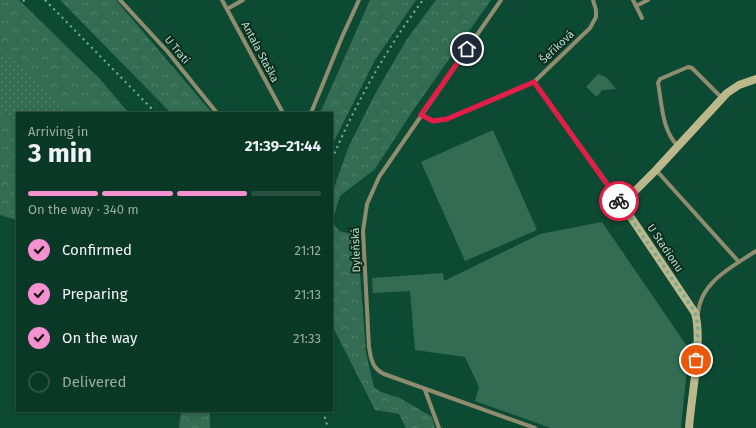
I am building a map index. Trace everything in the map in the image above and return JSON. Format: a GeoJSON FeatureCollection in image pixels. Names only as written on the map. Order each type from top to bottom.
{"type":"FeatureCollection","features":[{"type":"Feature","properties":{"kind":"street","name":"U Trati"},"geometry":{"type":"LineString","coordinates":[[120,0],[166,51],[216,112]]}},
{"type":"Feature","properties":{"kind":"street","name":"Antala Staška"},"geometry":{"type":"LineString","coordinates":[[222,0],[281,112]]}},
{"type":"Feature","properties":{"kind":"street"},"geometry":{"type":"LineString","coordinates":[[227,9],[243,0]]}},
{"type":"Feature","properties":{"kind":"street"},"geometry":{"type":"LineString","coordinates":[[311,112],[359,0]]}},
{"type":"Feature","properties":{"kind":"street","name":"Dyleňská"},"geometry":{"type":"LineString","coordinates":[[501,0],[376,183],[367,204],[363,236],[370,347],[372,364],[376,370],[384,374],[425,390],[535,428]]}},
{"type":"Feature","properties":{"kind":"street","name":"Šeříková"},"geometry":{"type":"LineString","coordinates":[[421,115],[433,121],[447,119],[534,82],[590,28],[596,17],[596,10],[593,0]]}},
{"type":"Feature","properties":{"kind":"street"},"geometry":{"type":"LineString","coordinates":[[633,0],[642,18]]}},
{"type":"Feature","properties":{"kind":"street"},"geometry":{"type":"LineString","coordinates":[[636,6],[648,0]]}},
{"type":"Feature","properties":{"kind":"street"},"geometry":{"type":"LineString","coordinates":[[678,146],[671,140],[668,132],[658,83],[660,79],[688,67],[692,68],[722,98]]}},
{"type":"Feature","properties":{"kind":"street"},"geometry":{"type":"LineString","coordinates":[[622,204],[656,170],[722,98],[733,88],[756,79]]}},
{"type":"Feature","properties":{"kind":"street","name":"U Stadionu"},"geometry":{"type":"LineString","coordinates":[[534,82],[622,204],[689,303],[697,320],[697,345],[689,428]]}},
{"type":"Feature","properties":{"kind":"street"},"geometry":{"type":"LineString","coordinates":[[656,170],[739,262]]}},
{"type":"Feature","properties":{"kind":"street"},"geometry":{"type":"LineString","coordinates":[[697,320],[699,304],[707,288],[721,274],[756,252]]}},
{"type":"Feature","properties":{"kind":"street"},"geometry":{"type":"LineString","coordinates":[[425,390],[439,428]]}},
{"type":"Feature","properties":{"kind":"green space"},"geometry":{"type":"Polygon","coordinates":[[[0,0],[19,0],[99,78],[128,112],[68,112],[0,48],[0,0]]]}},
{"type":"Feature","properties":{"kind":"green space"},"geometry":{"type":"Polygon","coordinates":[[[60,0],[116,0],[211,112],[170,112],[60,0]]]}},
{"type":"Feature","properties":{"kind":"green space"},"geometry":{"type":"Polygon","coordinates":[[[370,0],[416,0],[375,60],[333,143],[333,112],[320,112],[370,0]]]}},
{"type":"Feature","properties":{"kind":"green space"},"geometry":{"type":"Polygon","coordinates":[[[436,0],[491,0],[414,109],[375,169],[340,196],[333,219],[333,190],[349,146],[375,94],[407,39],[436,0]]]}},
{"type":"Feature","properties":{"kind":"green space"},"geometry":{"type":"Polygon","coordinates":[[[0,48],[68,112],[16,112],[16,126],[0,107],[0,48]]]}},
{"type":"Feature","properties":{"kind":"green space"},"geometry":{"type":"Polygon","coordinates":[[[598,74],[606,77],[616,89],[602,90],[597,97],[586,87],[598,74]]]}},
{"type":"Feature","properties":{"kind":"green space"},"geometry":{"type":"Polygon","coordinates":[[[0,107],[16,126],[16,220],[0,215],[0,107]]]}},
{"type":"Feature","properties":{"kind":"green space"},"geometry":{"type":"Polygon","coordinates":[[[493,130],[537,230],[465,261],[421,162],[493,130]]]}},
{"type":"Feature","properties":{"kind":"green space"},"geometry":{"type":"Polygon","coordinates":[[[602,222],[689,349],[681,428],[551,428],[475,401],[479,387],[465,357],[415,350],[410,291],[373,293],[372,278],[443,273],[444,281],[540,234],[602,222]]]}},
{"type":"Feature","properties":{"kind":"green space"},"geometry":{"type":"Polygon","coordinates":[[[333,223],[339,231],[357,235],[366,353],[374,387],[381,392],[400,398],[432,417],[435,428],[406,428],[399,414],[375,410],[333,327],[333,223]]]}},
{"type":"Feature","properties":{"kind":"green space"},"geometry":{"type":"Polygon","coordinates":[[[181,412],[210,412],[210,428],[179,428],[181,412]]]}},
{"type":"Feature","properties":{"kind":"railway"},"geometry":{"type":"LineString","coordinates":[[23,0],[26,3]]}},
{"type":"Feature","properties":{"kind":"railway"},"geometry":{"type":"LineString","coordinates":[[45,0],[155,112]]}},
{"type":"Feature","properties":{"kind":"railway"},"geometry":{"type":"LineString","coordinates":[[333,157],[351,117],[384,57],[423,0]]}},
{"type":"Feature","properties":{"kind":"railway"},"geometry":{"type":"LineString","coordinates":[[323,412],[328,428]]}},
{"type":"Feature","properties":{"kind":"way so far"},"geometry":{"type":"LineString","coordinates":[[619,201],[695,312],[698,326],[696,360]]}},
{"type":"Feature","properties":{"kind":"route"},"geometry":{"type":"LineString","coordinates":[[467,49],[421,115],[426,119],[433,121],[447,119],[534,82],[619,201]]}}]}
